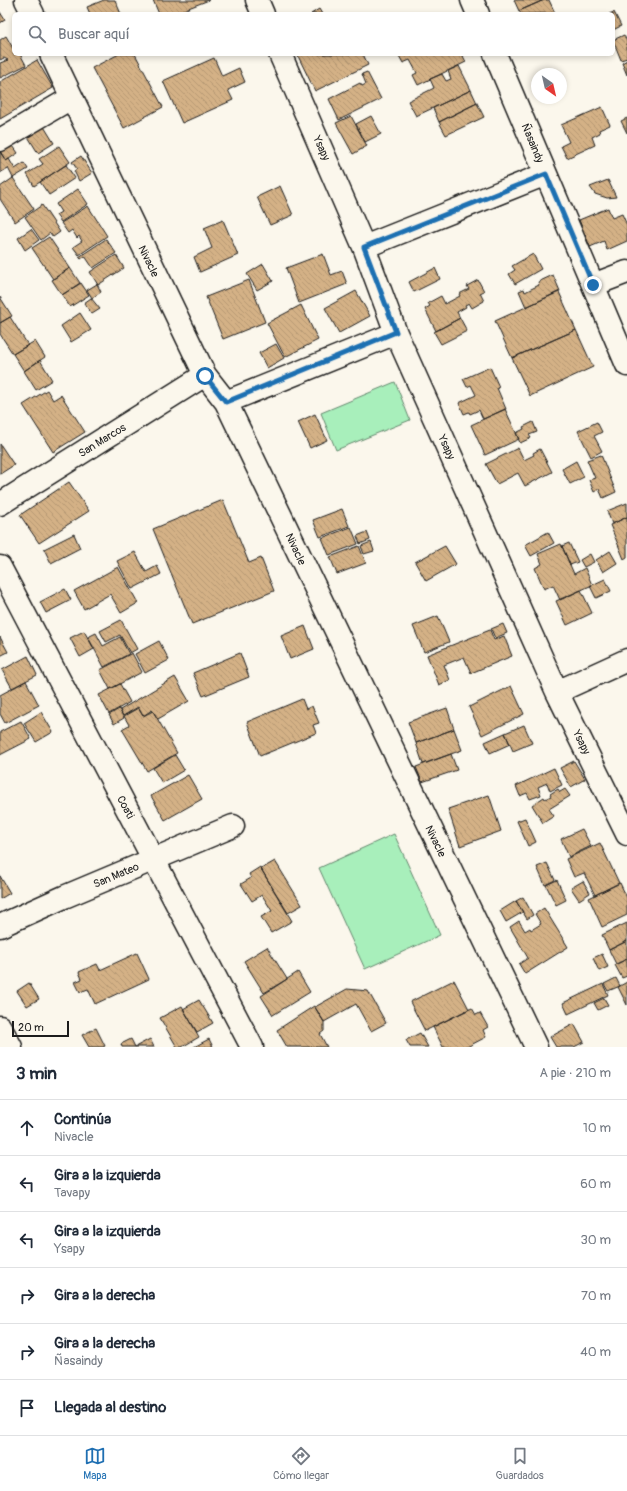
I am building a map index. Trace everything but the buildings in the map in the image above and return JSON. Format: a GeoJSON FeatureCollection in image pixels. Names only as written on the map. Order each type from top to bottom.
{"type":"FeatureCollection","features":[{"type":"Feature","properties":{"kind":"street"},"geometry":{"type":"LineString","coordinates":[[26,0],[32,12]]}},
{"type":"Feature","properties":{"kind":"street"},"geometry":{"type":"LineString","coordinates":[[257,0],[262,12]]}},
{"type":"Feature","properties":{"kind":"street"},"geometry":{"type":"LineString","coordinates":[[472,0],[477,12]]}},
{"type":"Feature","properties":{"kind":"street","name":"Nivacle"},"geometry":{"type":"LineString","coordinates":[[52,56],[205,376],[226,402],[536,1047]]}},
{"type":"Feature","properties":{"kind":"street","name":"Ysapy"},"geometry":{"type":"LineString","coordinates":[[281,56],[364,247],[396,332],[557,692],[627,834]]}},
{"type":"Feature","properties":{"kind":"street","name":"Ñasaindy"},"geometry":{"type":"LineString","coordinates":[[495,56],[627,365]]}},
{"type":"Feature","properties":{"kind":"street"},"geometry":{"type":"LineString","coordinates":[[0,140],[71,98]]}},
{"type":"Feature","properties":{"kind":"street"},"geometry":{"type":"LineString","coordinates":[[364,247],[546,174]]}},
{"type":"Feature","properties":{"kind":"street"},"geometry":{"type":"LineString","coordinates":[[593,285],[627,272]]}},
{"type":"Feature","properties":{"kind":"street"},"geometry":{"type":"LineString","coordinates":[[226,402],[396,332]]}},
{"type":"Feature","properties":{"kind":"street","name":"San Marcos"},"geometry":{"type":"LineString","coordinates":[[0,504],[205,376]]}},
{"type":"Feature","properties":{"kind":"street","name":"Coati"},"geometry":{"type":"LineString","coordinates":[[0,567],[252,1047]]}},
{"type":"Feature","properties":{"kind":"street"},"geometry":{"type":"LineString","coordinates":[[557,692],[627,660]]}},
{"type":"Feature","properties":{"kind":"street","name":"San Mateo"},"geometry":{"type":"LineString","coordinates":[[0,926],[153,859],[233,826]]}},
{"type":"Feature","properties":{"kind":"street"},"geometry":{"type":"LineString","coordinates":[[0,1027],[11,1047]]}},
{"type":"Feature","properties":{"kind":"green space"},"geometry":{"type":"Polygon","coordinates":[[[395,382],[410,420],[336,450],[321,413],[395,382]]]}},
{"type":"Feature","properties":{"kind":"green space"},"geometry":{"type":"Polygon","coordinates":[[[394,834],[440,935],[365,969],[319,868],[394,834]]]}},
{"type":"Feature","properties":{"kind":"route"},"geometry":{"type":"LineString","coordinates":[[205,376],[226,402],[396,332],[364,247],[546,174],[593,285]]}}]}
